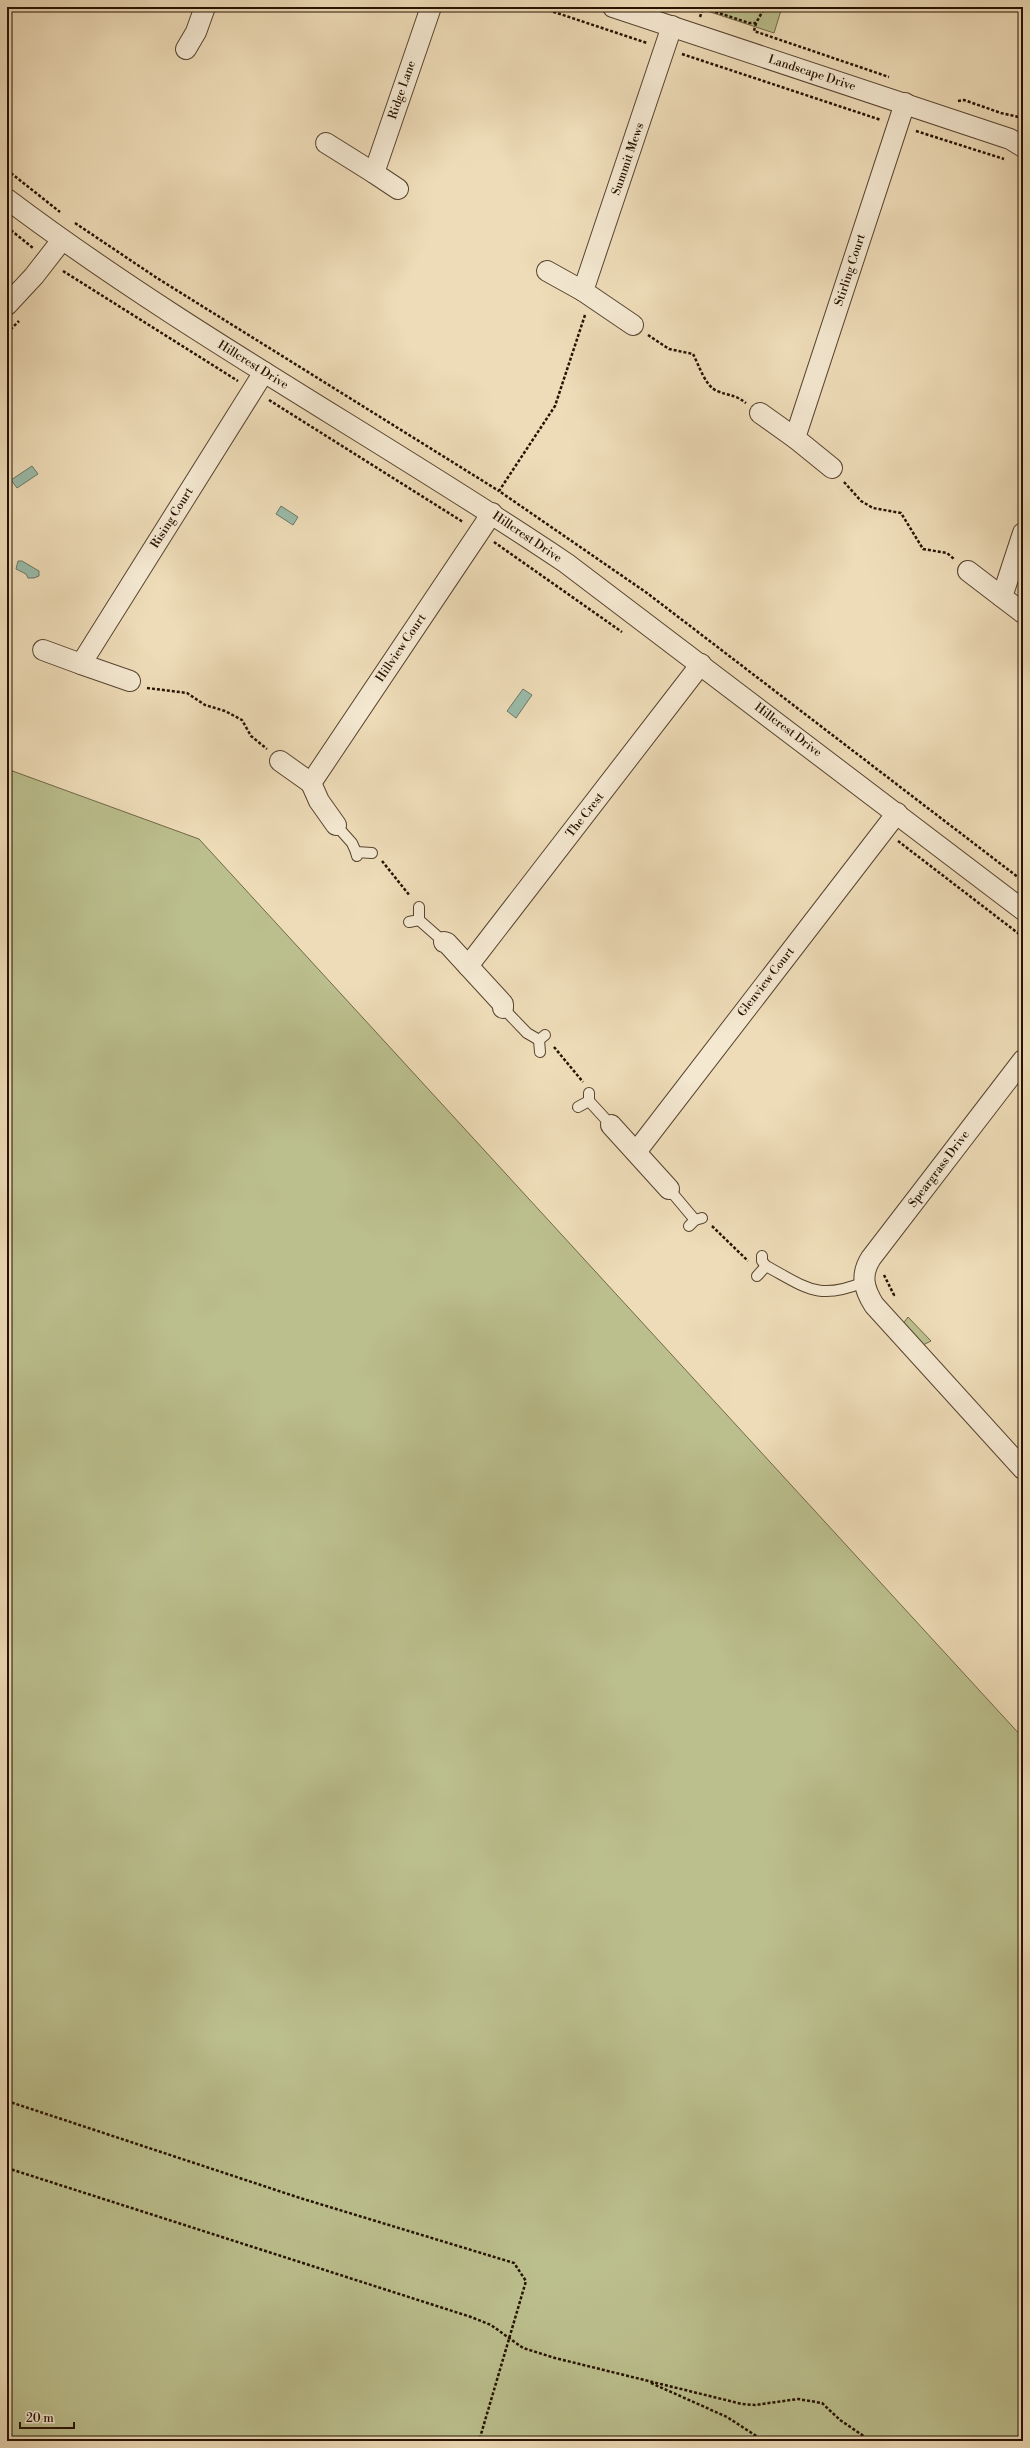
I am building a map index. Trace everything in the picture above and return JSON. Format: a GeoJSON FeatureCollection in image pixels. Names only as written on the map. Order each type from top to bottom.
{"type":"FeatureCollection","features":[{"type":"Feature","properties":{"kind":"street"},"geometry":{"type":"LineString","coordinates":[[186,49],[196,32],[205,7]]}},
{"type":"Feature","properties":{"kind":"street","name":"Ridge Lane"},"geometry":{"type":"LineString","coordinates":[[374,173],[430,7]]}},
{"type":"Feature","properties":{"kind":"street","name":"Landscape Drive"},"geometry":{"type":"LineString","coordinates":[[614,7],[1019,142]]}},
{"type":"Feature","properties":{"kind":"street","name":"Summit Mews"},"geometry":{"type":"LineString","coordinates":[[587,294],[672,26]]}},
{"type":"Feature","properties":{"kind":"street","name":"Stirling Court"},"geometry":{"type":"LineString","coordinates":[[795,438],[905,103]]}},
{"type":"Feature","properties":{"kind":"street"},"geometry":{"type":"LineString","coordinates":[[326,143],[398,189]]}},
{"type":"Feature","properties":{"kind":"street","name":"Hillcrest Drive"},"geometry":{"type":"LineString","coordinates":[[7,199],[125,284],[492,513],[566,564],[701,664],[1023,910]]}},
{"type":"Feature","properties":{"kind":"street"},"geometry":{"type":"LineString","coordinates":[[7,305],[34,276],[62,240]]}},
{"type":"Feature","properties":{"kind":"street"},"geometry":{"type":"LineString","coordinates":[[547,271],[587,294],[633,325]]}},
{"type":"Feature","properties":{"kind":"street","name":"Rising Court"},"geometry":{"type":"LineString","coordinates":[[81,664],[264,372]]}},
{"type":"Feature","properties":{"kind":"street"},"geometry":{"type":"LineString","coordinates":[[760,412],[832,468]]}},
{"type":"Feature","properties":{"kind":"street","name":"Hillview Court"},"geometry":{"type":"LineString","coordinates":[[311,783],[471,527],[492,513]]}},
{"type":"Feature","properties":{"kind":"street"},"geometry":{"type":"LineString","coordinates":[[1002,596],[1023,532]]}},
{"type":"Feature","properties":{"kind":"street"},"geometry":{"type":"LineString","coordinates":[[968,571],[1023,613]]}},
{"type":"Feature","properties":{"kind":"street"},"geometry":{"type":"LineString","coordinates":[[43,650],[130,681]]}},
{"type":"Feature","properties":{"kind":"street","name":"The Crest"},"geometry":{"type":"LineString","coordinates":[[468,966],[701,664]]}},
{"type":"Feature","properties":{"kind":"street"},"geometry":{"type":"LineString","coordinates":[[280,762],[311,783],[319,801],[336,825]]}},
{"type":"Feature","properties":{"kind":"street","name":"Glenview Court"},"geometry":{"type":"LineString","coordinates":[[636,1152],[897,814]]}},
{"type":"Feature","properties":{"kind":"street"},"geometry":{"type":"LineString","coordinates":[[444,942],[447,943],[503,1004],[503,1008]]}},
{"type":"Feature","properties":{"kind":"street","name":"Speargrass Drive"},"geometry":{"type":"LineString","coordinates":[[864,1282],[866,1266],[871,1258],[1023,1060]]}},
{"type":"Feature","properties":{"kind":"street"},"geometry":{"type":"LineString","coordinates":[[611,1125],[669,1189]]}},
{"type":"Feature","properties":{"kind":"street"},"geometry":{"type":"LineString","coordinates":[[864,1282],[867,1294],[874,1305],[1023,1469]]}},
{"type":"Feature","properties":{"kind":"lane"},"geometry":{"type":"LineString","coordinates":[[336,825],[352,843],[356,854],[372,853]]}},
{"type":"Feature","properties":{"kind":"lane"},"geometry":{"type":"LineString","coordinates":[[419,907],[414,921],[444,942]]}},
{"type":"Feature","properties":{"kind":"lane"},"geometry":{"type":"LineString","coordinates":[[503,1008],[527,1032],[542,1038],[540,1052]]}},
{"type":"Feature","properties":{"kind":"lane"},"geometry":{"type":"LineString","coordinates":[[578,1106],[589,1097],[611,1125]]}},
{"type":"Feature","properties":{"kind":"lane"},"geometry":{"type":"LineString","coordinates":[[669,1189],[696,1221]]}},
{"type":"Feature","properties":{"kind":"lane"},"geometry":{"type":"LineString","coordinates":[[762,1256],[761,1271],[818,1291],[839,1291],[864,1282]]}},
{"type":"Feature","properties":{"kind":"path"},"geometry":{"type":"LineString","coordinates":[[539,7],[1005,160]]}},
{"type":"Feature","properties":{"kind":"path"},"geometry":{"type":"LineString","coordinates":[[701,7],[749,23],[756,23],[765,7]]}},
{"type":"Feature","properties":{"kind":"path"},"geometry":{"type":"LineString","coordinates":[[7,170],[61,213]]}},
{"type":"Feature","properties":{"kind":"path"},"geometry":{"type":"LineString","coordinates":[[74,222],[157,278],[499,491],[647,593],[1023,881]]}},
{"type":"Feature","properties":{"kind":"path"},"geometry":{"type":"LineString","coordinates":[[59,276],[64,270],[471,527],[544,575],[628,636]]}},
{"type":"Feature","properties":{"kind":"path"},"geometry":{"type":"LineString","coordinates":[[499,491],[555,406],[587,294]]}},
{"type":"Feature","properties":{"kind":"path"},"geometry":{"type":"LineString","coordinates":[[7,333],[23,317]]}},
{"type":"Feature","properties":{"kind":"path"},"geometry":{"type":"LineString","coordinates":[[633,325],[669,349],[692,354],[709,384],[717,391],[735,395],[760,412]]}},
{"type":"Feature","properties":{"kind":"path"},"geometry":{"type":"LineString","coordinates":[[832,468],[861,501],[872,508],[901,514],[923,549],[947,553],[968,571]]}},
{"type":"Feature","properties":{"kind":"path"},"geometry":{"type":"LineString","coordinates":[[459,529],[471,527]]}},
{"type":"Feature","properties":{"kind":"path"},"geometry":{"type":"LineString","coordinates":[[130,681],[151,690],[187,694],[205,705],[225,711],[242,720],[251,736],[280,762]]}},
{"type":"Feature","properties":{"kind":"path"},"geometry":{"type":"LineString","coordinates":[[372,853],[382,861],[419,907]]}},
{"type":"Feature","properties":{"kind":"path"},"geometry":{"type":"LineString","coordinates":[[542,1038],[564,1057],[589,1097]]}},
{"type":"Feature","properties":{"kind":"path"},"geometry":{"type":"LineString","coordinates":[[696,1221],[761,1271]]}},
{"type":"Feature","properties":{"kind":"path"},"geometry":{"type":"LineString","coordinates":[[874,1305],[894,1295],[884,1274],[888,1268]]}},
{"type":"Feature","properties":{"kind":"path"},"geometry":{"type":"LineString","coordinates":[[7,2101],[300,2198],[514,2263],[526,2281],[479,2441]]}},
{"type":"Feature","properties":{"kind":"path"},"geometry":{"type":"LineString","coordinates":[[7,2168],[471,2317],[491,2325],[523,2348],[555,2358],[742,2404],[755,2405],[798,2399],[816,2401],[822,2403],[840,2420],[871,2441]]}},
{"type":"Feature","properties":{"kind":"path"},"geometry":{"type":"LineString","coordinates":[[643,2379],[728,2417],[764,2441]]}},
{"type":"Feature","properties":{"kind":"shaded area"},"geometry":{"type":"Polygon","coordinates":[[[695,7],[782,7],[774,33],[695,7]]]}},
{"type":"Feature","properties":{"kind":"shaded area"},"geometry":{"type":"Polygon","coordinates":[[[32,466],[38,474],[17,488],[11,480],[32,466]]]}},
{"type":"Feature","properties":{"kind":"shaded area"},"geometry":{"type":"Polygon","coordinates":[[[281,506],[298,517],[293,525],[276,514],[281,506]]]}},
{"type":"Feature","properties":{"kind":"shaded area"},"geometry":{"type":"Polygon","coordinates":[[[18,561],[22,561],[39,571],[39,576],[28,578],[26,574],[16,569],[18,561]]]}},
{"type":"Feature","properties":{"kind":"shaded area"},"geometry":{"type":"Polygon","coordinates":[[[523,689],[532,695],[516,718],[507,711],[523,689]]]}},
{"type":"Feature","properties":{"kind":"shaded area"},"geometry":{"type":"Polygon","coordinates":[[[7,769],[199,839],[1023,1738],[1023,2441],[7,2441],[7,769]]]}},
{"type":"Feature","properties":{"kind":"shaded area"},"geometry":{"type":"Polygon","coordinates":[[[908,1317],[931,1341],[921,1346],[902,1325],[908,1317]]]}}]}
